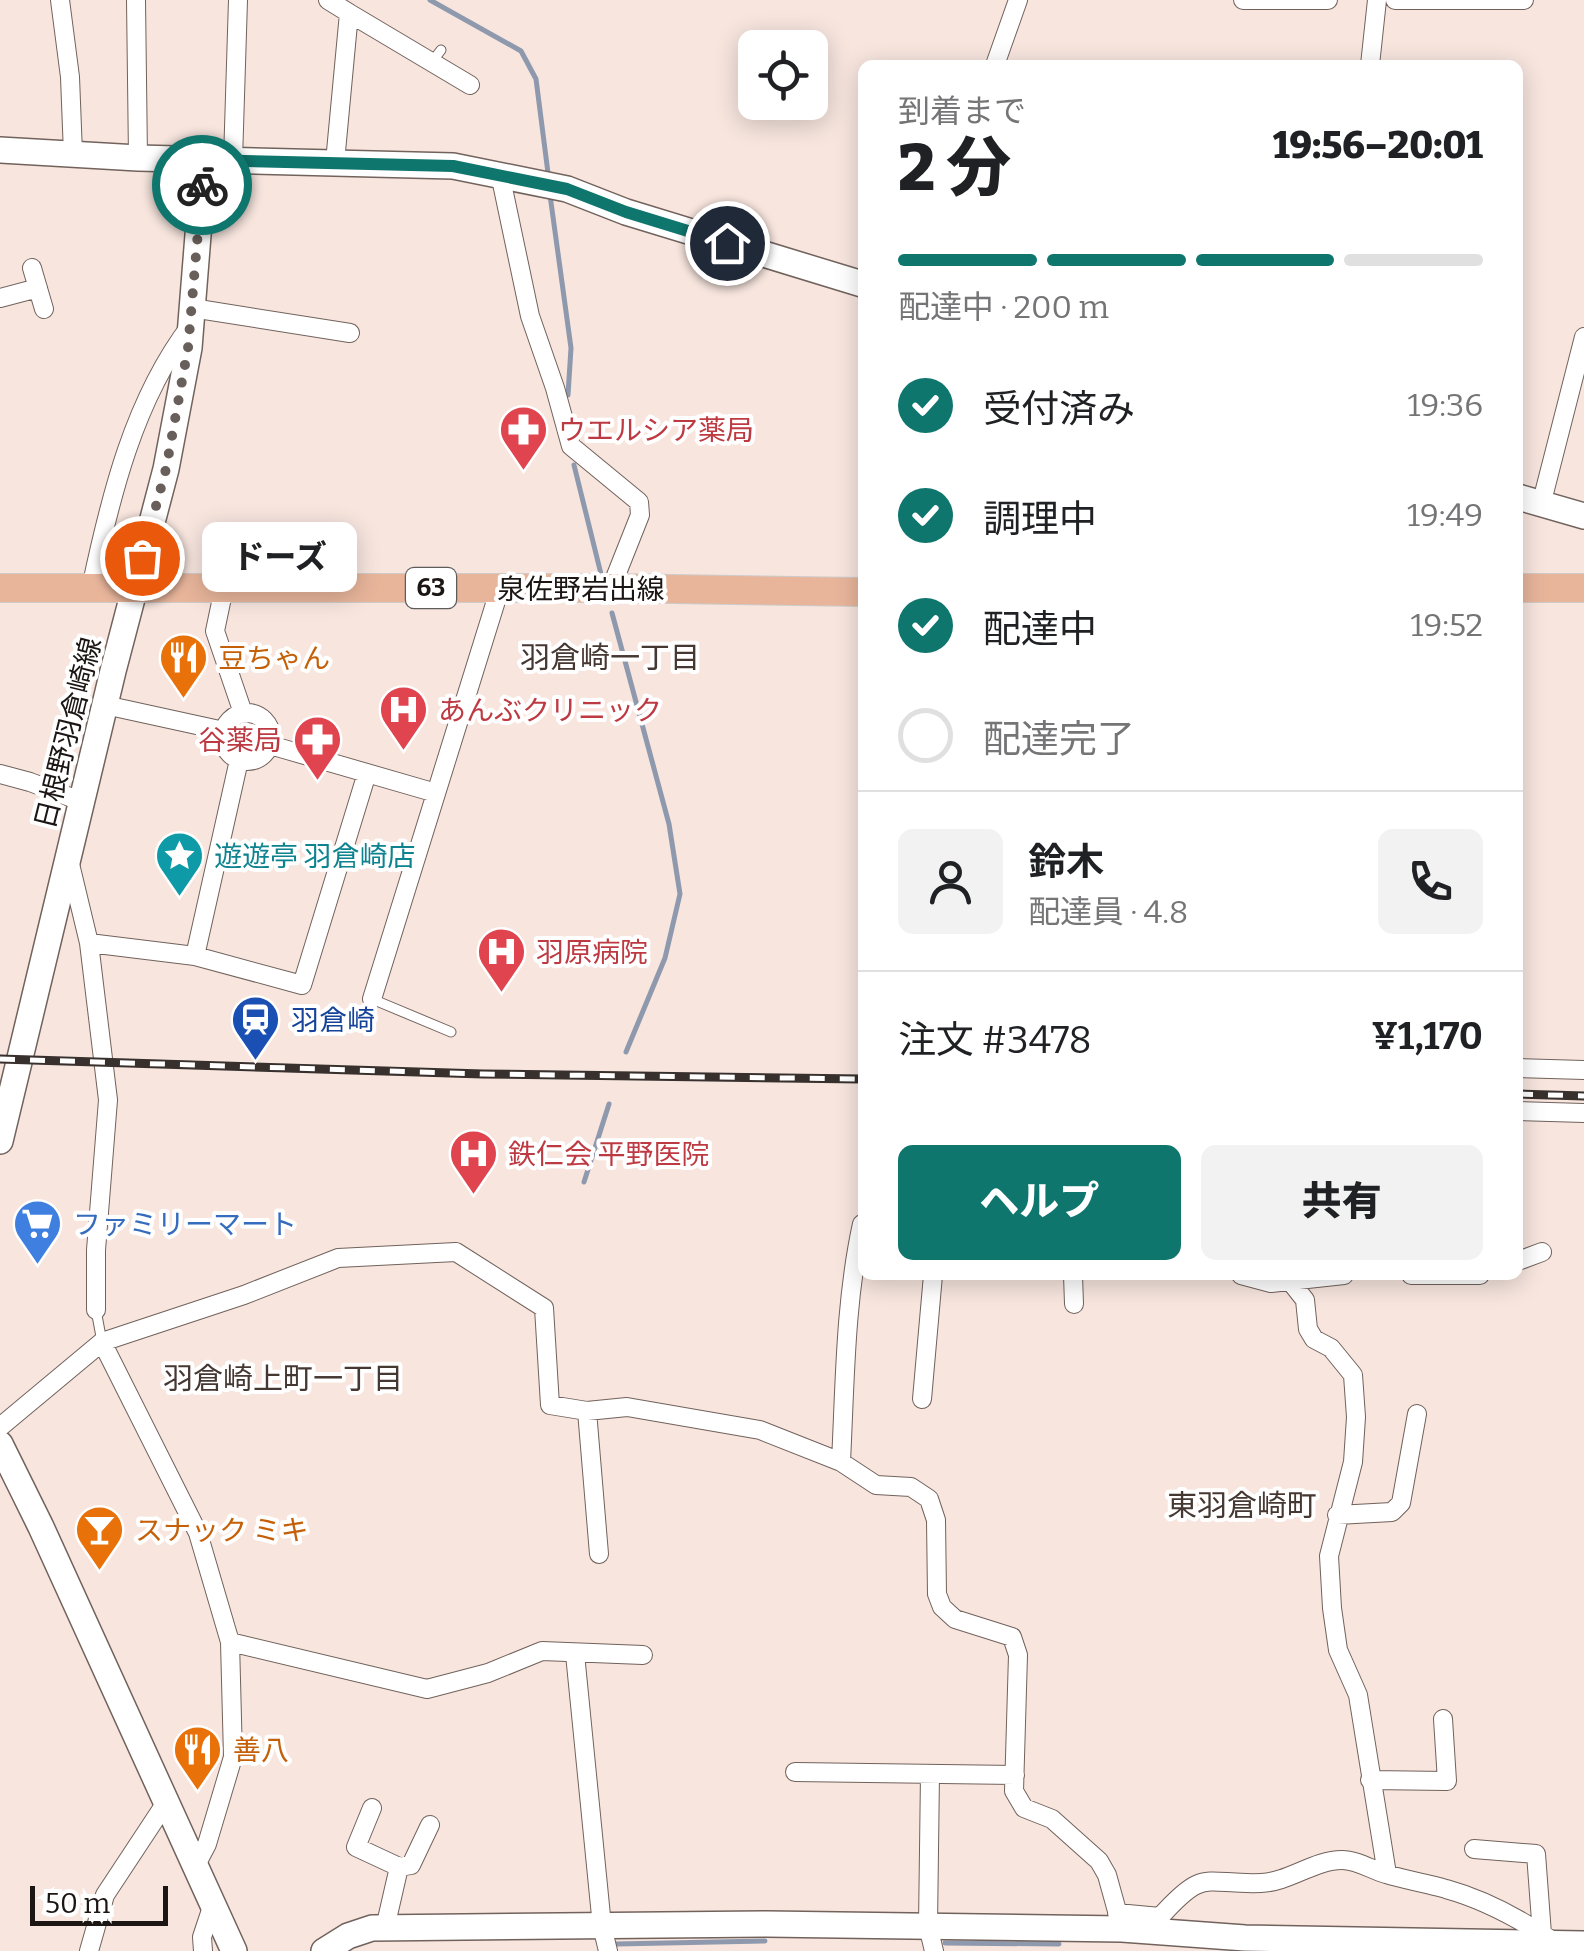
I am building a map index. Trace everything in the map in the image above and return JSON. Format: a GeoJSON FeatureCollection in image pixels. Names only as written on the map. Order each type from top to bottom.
{"type":"FeatureCollection","features":[{"type":"Feature","properties":{"kind":"main road"},"geometry":{"type":"LineString","coordinates":[[0,150],[138,158],[453,166],[567,189],[626,212],[858,283]]}},
{"type":"Feature","properties":{"kind":"main road","name":"日根野羽倉崎線"},"geometry":{"type":"LineString","coordinates":[[0,1141],[166,469],[192,317],[204,160]]}},
{"type":"Feature","properties":{"kind":"main road"},"geometry":{"type":"LineString","coordinates":[[1529,501],[1584,516]]}},
{"type":"Feature","properties":{"kind":"main road","name":"泉佐野岩出線"},"geometry":{"type":"LineString","coordinates":[[0,588],[858,592]]}},
{"type":"Feature","properties":{"kind":"main road"},"geometry":{"type":"LineString","coordinates":[[1523,588],[1584,588]]}},
{"type":"Feature","properties":{"kind":"main road"},"geometry":{"type":"LineString","coordinates":[[0,1444],[234,1951]]}},
{"type":"Feature","properties":{"kind":"main road"},"geometry":{"type":"LineString","coordinates":[[324,1951],[348,1936],[372,1928],[605,1939],[767,1924],[931,1939],[1120,1921],[1246,1944],[1550,1939],[1584,1944]]}},
{"type":"Feature","properties":{"kind":"street"},"geometry":{"type":"LineString","coordinates":[[60,0],[70,77],[73,154]]}},
{"type":"Feature","properties":{"kind":"street"},"geometry":{"type":"LineString","coordinates":[[136,0],[138,158]]}},
{"type":"Feature","properties":{"kind":"street"},"geometry":{"type":"LineString","coordinates":[[233,160],[238,0]]}},
{"type":"Feature","properties":{"kind":"street"},"geometry":{"type":"LineString","coordinates":[[328,0],[436,57],[470,85]]}},
{"type":"Feature","properties":{"kind":"street"},"geometry":{"type":"LineString","coordinates":[[997,60],[1018,0]]}},
{"type":"Feature","properties":{"kind":"street"},"geometry":{"type":"LineString","coordinates":[[1242,0],[1328,0]]}},
{"type":"Feature","properties":{"kind":"street"},"geometry":{"type":"LineString","coordinates":[[1370,60],[1376,0]]}},
{"type":"Feature","properties":{"kind":"street"},"geometry":{"type":"LineString","coordinates":[[1395,0],[1524,0]]}},
{"type":"Feature","properties":{"kind":"street"},"geometry":{"type":"LineString","coordinates":[[335,162],[349,13]]}},
{"type":"Feature","properties":{"kind":"street"},"geometry":{"type":"LineString","coordinates":[[500,174],[530,316],[556,388],[571,446],[640,502],[640,514],[611,588]]}},
{"type":"Feature","properties":{"kind":"street"},"geometry":{"type":"LineString","coordinates":[[32,268],[44,309]]}},
{"type":"Feature","properties":{"kind":"street"},"geometry":{"type":"LineString","coordinates":[[0,298],[38,288]]}},
{"type":"Feature","properties":{"kind":"street"},"geometry":{"type":"LineString","coordinates":[[91,588],[108,509],[155,379],[192,317],[350,333]]}},
{"type":"Feature","properties":{"kind":"street"},"geometry":{"type":"LineString","coordinates":[[1529,501],[1584,337]]}},
{"type":"Feature","properties":{"kind":"street"},"geometry":{"type":"LineString","coordinates":[[224,588],[215,631],[243,714]]}},
{"type":"Feature","properties":{"kind":"street"},"geometry":{"type":"LineString","coordinates":[[372,999],[500,588]]}},
{"type":"Feature","properties":{"kind":"street"},"geometry":{"type":"LineString","coordinates":[[105,705],[224,731]]}},
{"type":"Feature","properties":{"kind":"street"},"geometry":{"type":"LineString","coordinates":[[252,714],[266,722],[270,745],[254,760],[238,760],[226,750],[224,731],[229,721],[252,714]]}},
{"type":"Feature","properties":{"kind":"street"},"geometry":{"type":"LineString","coordinates":[[270,745],[436,793]]}},
{"type":"Feature","properties":{"kind":"street"},"geometry":{"type":"LineString","coordinates":[[194,956],[238,760]]}},
{"type":"Feature","properties":{"kind":"street"},"geometry":{"type":"LineString","coordinates":[[89,943],[194,956],[302,985],[367,773]]}},
{"type":"Feature","properties":{"kind":"street"},"geometry":{"type":"LineString","coordinates":[[0,774],[83,802]]}},
{"type":"Feature","properties":{"kind":"street"},"geometry":{"type":"LineString","coordinates":[[68,858],[89,943],[108,1100],[96,1250],[96,1310]]}},
{"type":"Feature","properties":{"kind":"street"},"geometry":{"type":"LineString","coordinates":[[1523,1068],[1584,1070]]}},
{"type":"Feature","properties":{"kind":"street"},"geometry":{"type":"LineString","coordinates":[[1523,1112],[1584,1113]]}},
{"type":"Feature","properties":{"kind":"street"},"geometry":{"type":"LineString","coordinates":[[841,1462],[848,1318],[858,1243]]}},
{"type":"Feature","properties":{"kind":"street"},"geometry":{"type":"LineString","coordinates":[[0,1427],[102,1342],[244,1295],[338,1258],[456,1252],[544,1308],[550,1405],[586,1412],[627,1407],[760,1430],[841,1462],[876,1485],[912,1487],[929,1499],[936,1520],[938,1594],[942,1607],[955,1618],[1012,1637],[1018,1655],[1014,1791],[1024,1808],[1052,1819],[1099,1861],[1120,1921],[1160,1917],[1180,1894],[1195,1884],[1217,1879],[1280,1881],[1337,1860],[1485,1903],[1550,1939]]}},
{"type":"Feature","properties":{"kind":"street"},"geometry":{"type":"LineString","coordinates":[[1523,1259],[1542,1252]]}},
{"type":"Feature","properties":{"kind":"street"},"geometry":{"type":"LineString","coordinates":[[922,1400],[933,1280]]}},
{"type":"Feature","properties":{"kind":"street"},"geometry":{"type":"LineString","coordinates":[[1073,1280],[1074,1304]]}},
{"type":"Feature","properties":{"kind":"street"},"geometry":{"type":"LineString","coordinates":[[1284,1280],[1305,1300],[1308,1329],[1314,1340],[1330,1348],[1353,1375],[1353,1462],[1328,1556],[1338,1650],[1358,1695],[1386,1874]]}},
{"type":"Feature","properties":{"kind":"street"},"geometry":{"type":"LineString","coordinates":[[102,1342],[198,1532],[230,1642],[232,1757],[207,1844],[196,1866]]}},
{"type":"Feature","properties":{"kind":"street"},"geometry":{"type":"LineString","coordinates":[[586,1412],[600,1554]]}},
{"type":"Feature","properties":{"kind":"street"},"geometry":{"type":"LineString","coordinates":[[1338,1515],[1392,1512],[1401,1503],[1417,1414]]}},
{"type":"Feature","properties":{"kind":"street"},"geometry":{"type":"LineString","coordinates":[[230,1642],[427,1689],[488,1673],[542,1650],[643,1656]]}},
{"type":"Feature","properties":{"kind":"street"},"geometry":{"type":"LineString","coordinates":[[575,1654],[605,1939]]}},
{"type":"Feature","properties":{"kind":"street"},"geometry":{"type":"LineString","coordinates":[[1370,1780],[1447,1781],[1443,1719]]}},
{"type":"Feature","properties":{"kind":"street"},"geometry":{"type":"LineString","coordinates":[[795,1772],[1015,1775]]}},
{"type":"Feature","properties":{"kind":"street"},"geometry":{"type":"LineString","coordinates":[[930,1774],[931,1939]]}},
{"type":"Feature","properties":{"kind":"street"},"geometry":{"type":"LineString","coordinates":[[89,1951],[105,1895],[167,1801]]}},
{"type":"Feature","properties":{"kind":"street"},"geometry":{"type":"LineString","coordinates":[[372,1808],[356,1846],[399,1867],[410,1865],[430,1825]]}},
{"type":"Feature","properties":{"kind":"street"},"geometry":{"type":"LineString","coordinates":[[1474,1849],[1536,1854],[1550,1939]]}},
{"type":"Feature","properties":{"kind":"street"},"geometry":{"type":"LineString","coordinates":[[385,1928],[399,1867]]}},
{"type":"Feature","properties":{"kind":"street"},"geometry":{"type":"LineString","coordinates":[[203,1951],[202,1937],[213,1904]]}},
{"type":"Feature","properties":{"kind":"lane"},"geometry":{"type":"LineString","coordinates":[[372,999],[451,1032]]}},
{"type":"Feature","properties":{"kind":"lane"},"geometry":{"type":"LineString","coordinates":[[96,1310],[102,1342]]}},
{"type":"Feature","properties":{"kind":"waterway"},"geometry":{"type":"LineString","coordinates":[[430,0],[521,51],[536,79],[548,173]]}},
{"type":"Feature","properties":{"kind":"waterway"},"geometry":{"type":"LineString","coordinates":[[550,195],[571,348],[568,395]]}},
{"type":"Feature","properties":{"kind":"waterway"},"geometry":{"type":"LineString","coordinates":[[574,465],[601,574]]}},
{"type":"Feature","properties":{"kind":"waterway"},"geometry":{"type":"LineString","coordinates":[[612,613],[669,824],[680,894],[665,958],[626,1052]]}},
{"type":"Feature","properties":{"kind":"waterway"},"geometry":{"type":"LineString","coordinates":[[584,1182],[609,1104]]}},
{"type":"Feature","properties":{"kind":"waterway"},"geometry":{"type":"LineString","coordinates":[[616,1944],[765,1941]]}},
{"type":"Feature","properties":{"kind":"waterway"},"geometry":{"type":"LineString","coordinates":[[945,1943],[1059,1944]]}},
{"type":"Feature","properties":{"kind":"railway"},"geometry":{"type":"LineString","coordinates":[[0,1059],[483,1074],[858,1079]]}},
{"type":"Feature","properties":{"kind":"railway"},"geometry":{"type":"LineString","coordinates":[[1523,1094],[1584,1096]]}},
{"type":"Feature","properties":{"kind":"way so far"},"geometry":{"type":"LineString","coordinates":[[142,558],[166,469],[188,348],[202,185]]}},
{"type":"Feature","properties":{"kind":"place","name":"ウエルシア薬局"},"geometry":{"type":"Point","coordinates":[523,472]}},
{"type":"Feature","properties":{"kind":"place","name":"ドーズ"},"geometry":{"type":"Point","coordinates":[142,558]}},
{"type":"Feature","properties":{"kind":"place","name":"豆ちゃん"},"geometry":{"type":"Point","coordinates":[183,700]}},
{"type":"Feature","properties":{"kind":"place","name":"あんぶクリニック"},"geometry":{"type":"Point","coordinates":[403,752]}},
{"type":"Feature","properties":{"kind":"place","name":"谷薬局"},"geometry":{"type":"Point","coordinates":[317,782]}},
{"type":"Feature","properties":{"kind":"place","name":"遊遊亭 羽倉崎店"},"geometry":{"type":"Point","coordinates":[179,898]}},
{"type":"Feature","properties":{"kind":"place","name":"羽原病院"},"geometry":{"type":"Point","coordinates":[501,994]}},
{"type":"Feature","properties":{"kind":"place","name":"羽倉崎"},"geometry":{"type":"Point","coordinates":[256,1062]}},
{"type":"Feature","properties":{"kind":"place","name":"鉄仁会 平野医院"},"geometry":{"type":"Point","coordinates":[473,1196]}},
{"type":"Feature","properties":{"kind":"place","name":"ファミリーマート"},"geometry":{"type":"Point","coordinates":[38,1266]}},
{"type":"Feature","properties":{"kind":"place","name":"スナック ミキ"},"geometry":{"type":"Point","coordinates":[100,1572]}},
{"type":"Feature","properties":{"kind":"place","name":"善八"},"geometry":{"type":"Point","coordinates":[198,1792]}},
{"type":"Feature","properties":{"kind":"district","name":"羽倉崎一丁目"},"geometry":{"type":"Point","coordinates":[610,658]}},
{"type":"Feature","properties":{"kind":"district","name":"羽倉崎上町一丁目"},"geometry":{"type":"Point","coordinates":[283,1379]}},
{"type":"Feature","properties":{"kind":"district","name":"東羽倉崎町"},"geometry":{"type":"Point","coordinates":[1242,1506]}},
{"type":"Feature","properties":{"kind":"route"},"geometry":{"type":"LineString","coordinates":[[202,185],[204,160],[453,166],[567,189],[727,243]]}}]}
